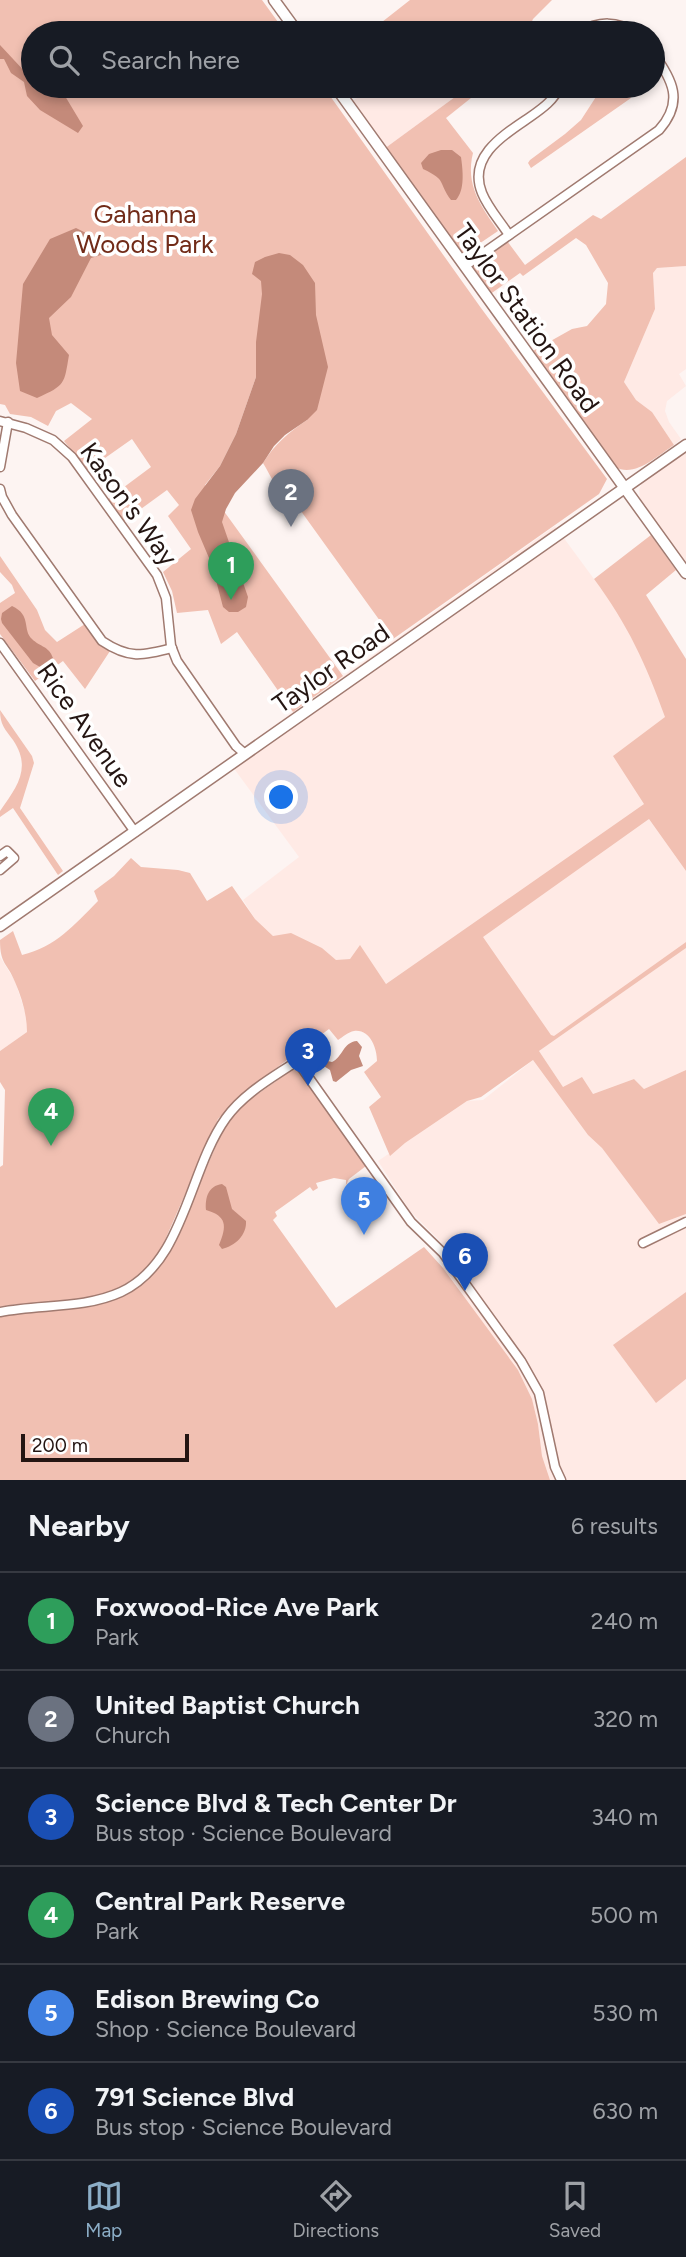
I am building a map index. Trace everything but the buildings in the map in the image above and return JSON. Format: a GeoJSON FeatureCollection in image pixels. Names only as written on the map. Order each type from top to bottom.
{"type":"FeatureCollection","features":[{"type":"Feature","properties":{"kind":"main road"},"geometry":{"type":"LineString","coordinates":[[274,0],[289,21]]}},
{"type":"Feature","properties":{"kind":"main road","name":"Taylor Station Road"},"geometry":{"type":"LineString","coordinates":[[344,98],[686,573]]}},
{"type":"Feature","properties":{"kind":"main road","name":"Taylor Road"},"geometry":{"type":"LineString","coordinates":[[0,926],[686,444]]}},
{"type":"Feature","properties":{"kind":"street"},"geometry":{"type":"LineString","coordinates":[[465,266],[659,130],[674,102],[674,90],[665,70]]}},
{"type":"Feature","properties":{"kind":"street"},"geometry":{"type":"LineString","coordinates":[[509,235],[481,192],[479,180],[482,157],[498,139],[553,98]]}},
{"type":"Feature","properties":{"kind":"street"},"geometry":{"type":"LineString","coordinates":[[0,467],[4,422]]}},
{"type":"Feature","properties":{"kind":"street","name":"Kason's Way"},"geometry":{"type":"LineString","coordinates":[[4,422],[53,440],[72,457],[95,488],[157,575],[169,611],[172,648],[184,674],[236,746],[245,754]]}},
{"type":"Feature","properties":{"kind":"street"},"geometry":{"type":"LineString","coordinates":[[0,489],[12,515],[102,640],[115,649],[137,656],[172,648]]}},
{"type":"Feature","properties":{"kind":"street","name":"Rice Avenue"},"geometry":{"type":"LineString","coordinates":[[0,643],[135,832]]}},
{"type":"Feature","properties":{"kind":"street"},"geometry":{"type":"LineString","coordinates":[[0,856],[7,852],[14,858],[0,870]]}},
{"type":"Feature","properties":{"kind":"street"},"geometry":{"type":"LineString","coordinates":[[0,1312],[101,1299],[124,1290],[141,1279],[163,1255],[212,1142],[225,1119],[241,1100],[297,1061],[411,1222],[443,1253],[521,1361],[539,1393],[555,1467],[561,1480]]}},
{"type":"Feature","properties":{"kind":"street"},"geometry":{"type":"LineString","coordinates":[[643,1242],[686,1222]]}},
{"type":"Feature","properties":{"kind":"shaded area"},"geometry":{"type":"Polygon","coordinates":[[[0,45],[21,68],[21,80],[11,73],[4,59],[0,59],[0,45]]]}},
{"type":"Feature","properties":{"kind":"shaded area"},"geometry":{"type":"Polygon","coordinates":[[[29,98],[66,98],[83,126],[78,133],[40,110],[29,98]]]}},
{"type":"Feature","properties":{"kind":"shaded area"},"geometry":{"type":"Polygon","coordinates":[[[357,98],[454,98],[384,149],[350,103],[357,98]]]}},
{"type":"Feature","properties":{"kind":"shaded area"},"geometry":{"type":"Polygon","coordinates":[[[452,150],[461,157],[462,186],[456,200],[451,200],[439,179],[423,169],[421,163],[429,154],[452,150]]]}},
{"type":"Feature","properties":{"kind":"shaded area"},"geometry":{"type":"Polygon","coordinates":[[[76,228],[96,238],[117,242],[117,250],[91,258],[71,297],[49,318],[52,335],[69,355],[62,382],[54,390],[37,398],[20,391],[16,363],[23,284],[50,239],[76,228]]]}},
{"type":"Feature","properties":{"kind":"shaded area"},"geometry":{"type":"Polygon","coordinates":[[[279,253],[290,255],[303,265],[315,283],[316,315],[328,367],[317,410],[274,446],[263,463],[235,493],[226,509],[222,522],[248,597],[246,607],[238,612],[229,612],[223,607],[212,565],[191,510],[195,499],[220,466],[236,434],[256,377],[256,342],[262,294],[261,281],[252,274],[255,262],[279,253]]]}},
{"type":"Feature","properties":{"kind":"shaded area"},"geometry":{"type":"Polygon","coordinates":[[[686,266],[686,369],[679,374],[686,386],[667,401],[665,411],[681,439],[674,445],[652,412],[636,400],[624,382],[655,309],[653,273],[657,268],[686,266]]]}},
{"type":"Feature","properties":{"kind":"shaded area"},"geometry":{"type":"Polygon","coordinates":[[[686,448],[686,569],[640,500],[639,490],[643,480],[686,448]]]}},
{"type":"Feature","properties":{"kind":"shaded area"},"geometry":{"type":"Polygon","coordinates":[[[555,526],[619,613],[648,670],[666,717],[644,804],[386,984],[360,946],[350,959],[336,961],[322,948],[273,936],[255,919],[243,900],[299,857],[227,759],[555,526]]]}},
{"type":"Feature","properties":{"kind":"shaded area"},"geometry":{"type":"Polygon","coordinates":[[[12,606],[22,614],[32,639],[51,654],[53,658],[46,666],[40,667],[33,663],[2,623],[2,613],[12,606]]]}},
{"type":"Feature","properties":{"kind":"shaded area"},"geometry":{"type":"Polygon","coordinates":[[[649,819],[686,871],[686,942],[555,1036],[551,1036],[482,937],[649,819]]]}},
{"type":"Feature","properties":{"kind":"shaded area"},"geometry":{"type":"Polygon","coordinates":[[[686,948],[686,1070],[644,1089],[634,1079],[593,1094],[563,1087],[539,1051],[686,948]]]}},
{"type":"Feature","properties":{"kind":"shaded area"},"geometry":{"type":"Polygon","coordinates":[[[0,957],[15,981],[27,1018],[27,1032],[0,1051],[0,957]]]}},
{"type":"Feature","properties":{"kind":"shaded area"},"geometry":{"type":"Polygon","coordinates":[[[357,1041],[362,1047],[359,1056],[363,1066],[351,1070],[336,1082],[333,1081],[330,1070],[319,1063],[323,1060],[332,1062],[349,1044],[357,1041]]]}},
{"type":"Feature","properties":{"kind":"shaded area"},"geometry":{"type":"Polygon","coordinates":[[[533,1060],[659,1224],[686,1214],[686,1292],[614,1345],[656,1402],[686,1379],[686,1480],[550,1480],[542,1456],[532,1399],[518,1370],[443,1268],[452,1253],[410,1211],[378,1161],[467,1101],[483,1100],[533,1060]]]}},
{"type":"Feature","properties":{"kind":"shaded area"},"geometry":{"type":"Polygon","coordinates":[[[222,1184],[226,1187],[232,1209],[246,1221],[246,1226],[239,1239],[222,1249],[219,1245],[223,1223],[218,1215],[206,1210],[206,1206],[207,1197],[213,1187],[222,1184]]]}},
{"type":"Feature","properties":{"kind":"green space","name":"Gahanna Woods Park"},"geometry":{"type":"Polygon","coordinates":[[[0,0],[262,0],[277,21],[21,21],[21,98],[332,98],[607,479],[599,494],[393,639],[293,500],[279,490],[263,463],[282,439],[307,420],[256,342],[256,377],[236,434],[220,466],[205,485],[343,676],[293,712],[237,632],[221,644],[208,610],[177,613],[172,591],[163,572],[191,549],[168,516],[179,505],[167,490],[123,522],[108,499],[151,467],[132,439],[88,470],[64,441],[92,419],[71,403],[56,411],[48,426],[31,417],[10,414],[5,405],[0,404],[0,0]]]}},
{"type":"Feature","properties":{"kind":"green space"},"geometry":{"type":"Polygon","coordinates":[[[410,0],[552,0],[532,21],[383,21],[410,0]]]}},
{"type":"Feature","properties":{"kind":"green space"},"geometry":{"type":"Polygon","coordinates":[[[454,98],[471,98],[446,118],[473,153],[471,175],[476,195],[498,231],[462,253],[384,149],[454,98]]]}},
{"type":"Feature","properties":{"kind":"green space"},"geometry":{"type":"Polygon","coordinates":[[[595,98],[631,98],[531,168],[528,163],[530,160],[581,120],[595,98]]]}},
{"type":"Feature","properties":{"kind":"green space"},"geometry":{"type":"Polygon","coordinates":[[[686,157],[686,266],[657,268],[653,273],[655,309],[624,382],[636,400],[652,412],[674,445],[638,468],[623,470],[615,467],[531,352],[572,329],[587,326],[606,304],[608,283],[586,245],[576,238],[523,276],[520,273],[489,295],[473,270],[474,265],[507,241],[525,265],[593,215],[601,219],[686,157]]]}},
{"type":"Feature","properties":{"kind":"green space"},"geometry":{"type":"Polygon","coordinates":[[[651,535],[676,570],[646,595],[686,659],[686,871],[649,819],[483,937],[554,1036],[686,942],[686,948],[539,1051],[563,1087],[582,1077],[593,1094],[634,1079],[644,1089],[686,1070],[686,1214],[659,1224],[533,1060],[481,1097],[467,1101],[390,1156],[369,1107],[381,1097],[364,1072],[377,1061],[374,1045],[368,1036],[360,1031],[350,1032],[338,1040],[329,1029],[252,1086],[218,1119],[162,1247],[138,1275],[105,1294],[106,1301],[128,1291],[145,1280],[160,1265],[173,1245],[222,1132],[234,1114],[246,1102],[292,1070],[299,1070],[366,1166],[349,1179],[346,1185],[346,1180],[334,1178],[316,1183],[318,1188],[313,1191],[310,1187],[275,1212],[277,1216],[273,1220],[336,1308],[424,1247],[443,1268],[518,1370],[532,1399],[542,1456],[550,1480],[0,1480],[0,1317],[16,1314],[17,1304],[0,1307],[0,1167],[3,1165],[5,1090],[0,1082],[0,1051],[27,1032],[22,1000],[3,959],[0,940],[13,931],[22,955],[55,941],[98,901],[94,891],[114,876],[131,858],[141,867],[190,873],[207,901],[232,886],[255,919],[273,936],[291,933],[322,948],[336,960],[350,959],[360,945],[386,984],[644,804],[613,756],[665,717],[635,645],[594,579],[651,535]]]}},
{"type":"Feature","properties":{"kind":"green space"},"geometry":{"type":"Polygon","coordinates":[[[0,556],[37,610],[45,630],[57,642],[85,624],[110,651],[85,689],[63,661],[35,681],[0,634],[0,603],[15,593],[12,585],[0,572],[0,556]]]}},
{"type":"Feature","properties":{"kind":"green space"},"geometry":{"type":"Polygon","coordinates":[[[0,710],[32,756],[34,763],[20,808],[63,871],[58,875],[13,808],[0,817],[0,811],[17,785],[22,768],[19,750],[4,726],[0,710]]]}},
{"type":"Feature","properties":{"kind":"green space"},"geometry":{"type":"Polygon","coordinates":[[[686,1292],[686,1379],[656,1403],[613,1345],[686,1292]]]}},
{"type":"Feature","properties":{"kind":"place","name":"United Baptist Church"},"geometry":{"type":"Point","coordinates":[291,527]}},
{"type":"Feature","properties":{"kind":"place","name":"Foxwood-Rice Ave Park"},"geometry":{"type":"Point","coordinates":[231,600]}},
{"type":"Feature","properties":{"kind":"place","name":"Science Blvd & Tech Center Dr"},"geometry":{"type":"Point","coordinates":[308,1086]}},
{"type":"Feature","properties":{"kind":"place","name":"Central Park Reserve"},"geometry":{"type":"Point","coordinates":[51,1146]}},
{"type":"Feature","properties":{"kind":"place","name":"Edison Brewing Co"},"geometry":{"type":"Point","coordinates":[364,1235]}},
{"type":"Feature","properties":{"kind":"place","name":"791 Science Blvd"},"geometry":{"type":"Point","coordinates":[465,1291]}}]}
